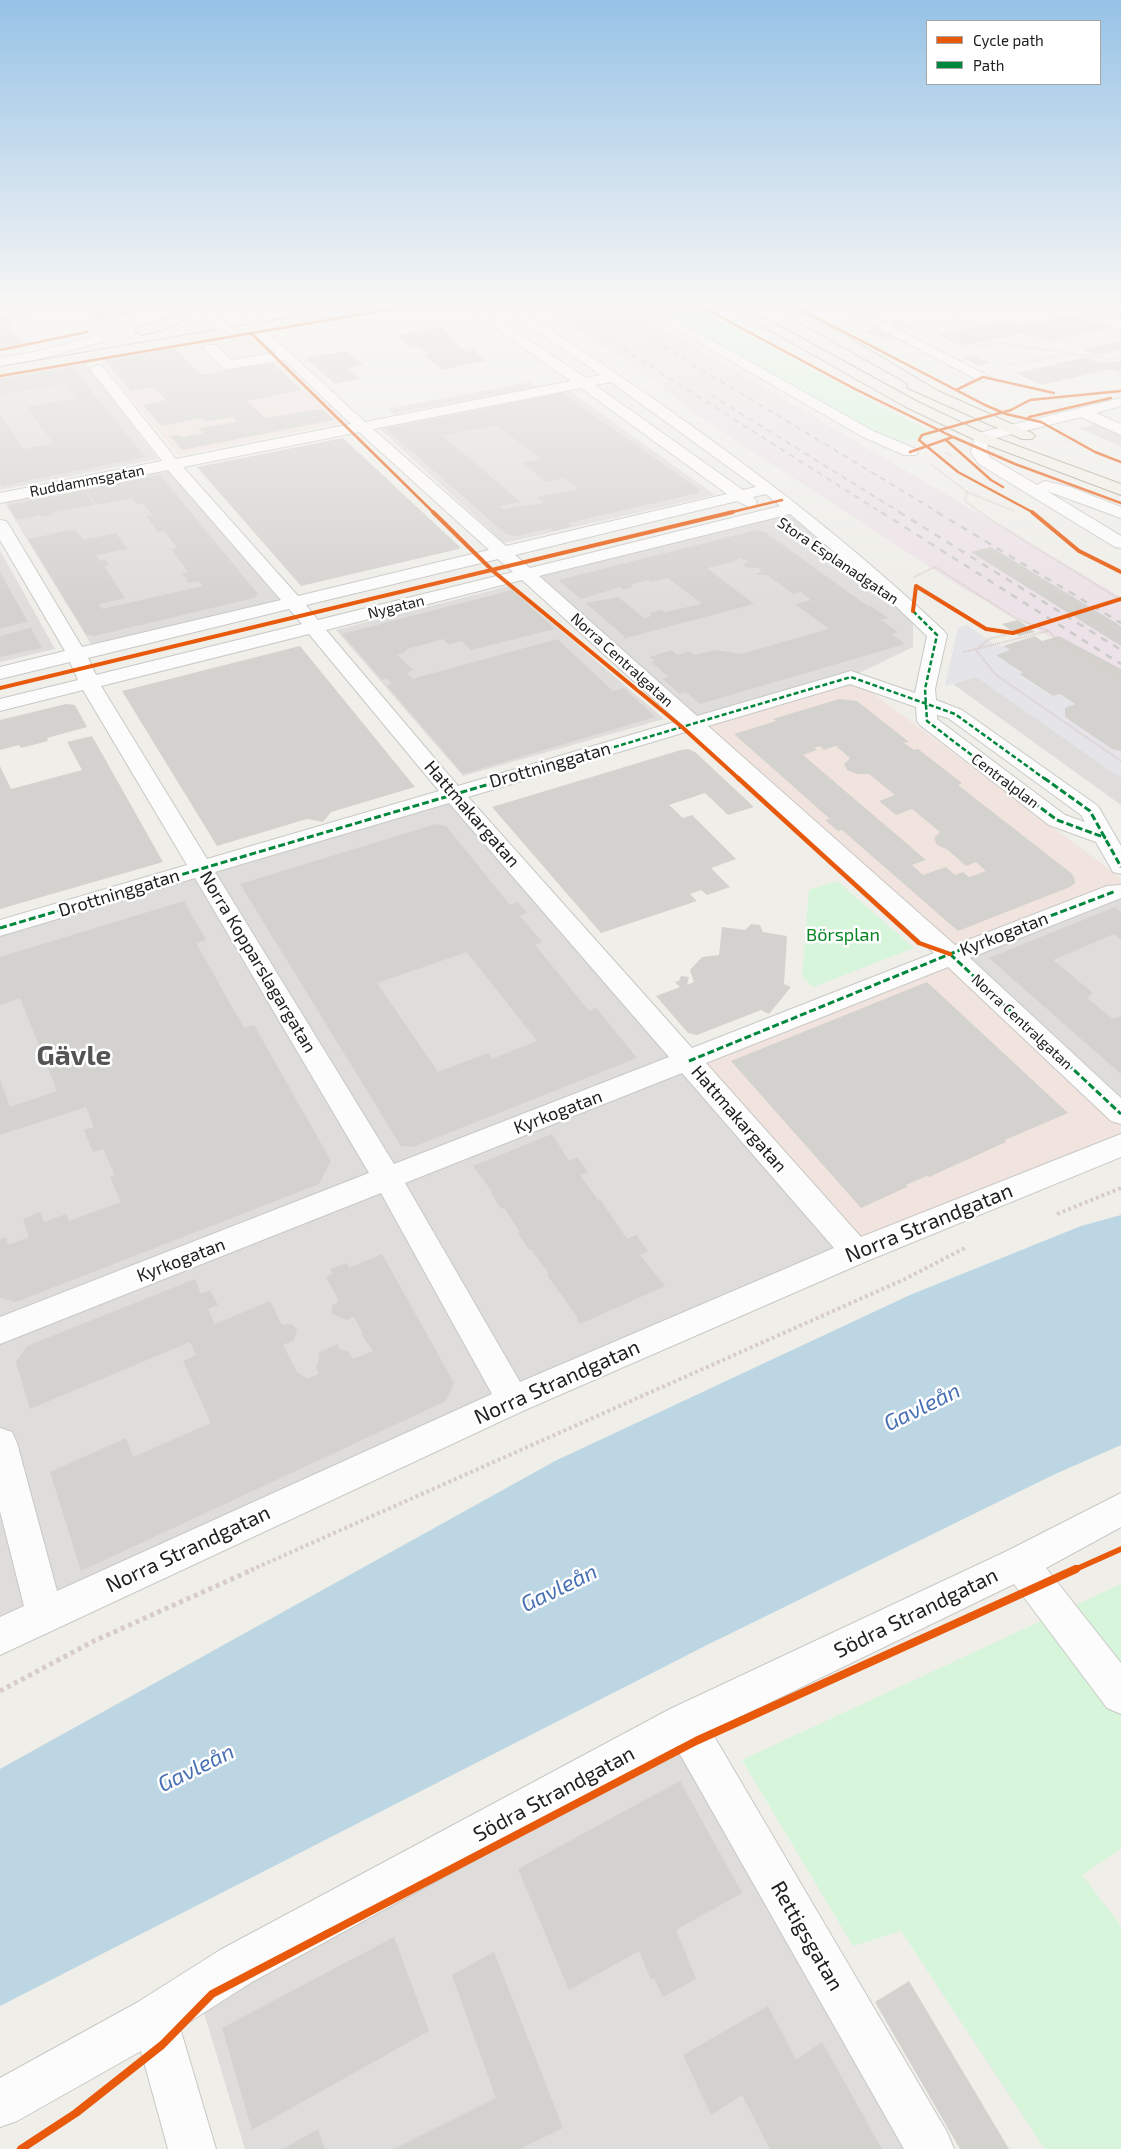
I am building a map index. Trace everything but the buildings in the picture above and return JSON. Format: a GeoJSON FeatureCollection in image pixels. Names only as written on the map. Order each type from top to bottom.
{"type":"FeatureCollection","features":[{"type":"Feature","properties":{"kind":"main road"},"geometry":{"type":"LineString","coordinates":[[917,407],[980,443],[1121,490]]}},
{"type":"Feature","properties":{"kind":"main road"},"geometry":{"type":"LineString","coordinates":[[963,407],[1010,430],[1037,440]]}},
{"type":"Feature","properties":{"kind":"main road"},"geometry":{"type":"LineString","coordinates":[[1056,448],[1121,472]]}},
{"type":"Feature","properties":{"kind":"street","name":"Hattmakargatan"},"geometry":{"type":"LineString","coordinates":[[128,407],[172,464],[294,603],[453,794],[856,1252]]}},
{"type":"Feature","properties":{"kind":"street","name":"Norra Centralgatan"},"geometry":{"type":"LineString","coordinates":[[342,407],[950,954],[1121,1114]]}},
{"type":"Feature","properties":{"kind":"street","name":"Ruddammsgatan"},"geometry":{"type":"LineString","coordinates":[[0,498],[458,407]]}},
{"type":"Feature","properties":{"kind":"street","name":"Stora Esplanadgatan"},"geometry":{"type":"LineString","coordinates":[[617,407],[783,525]]}},
{"type":"Feature","properties":{"kind":"street","name":"Stora Esplanadgatan"},"geometry":{"type":"LineString","coordinates":[[655,407],[792,508],[890,588],[913,611]]}},
{"type":"Feature","properties":{"kind":"street"},"geometry":{"type":"LineString","coordinates":[[821,407],[868,434],[910,452]]}},
{"type":"Feature","properties":{"kind":"street"},"geometry":{"type":"LineString","coordinates":[[1101,407],[1010,430],[980,443],[980,453],[985,461],[1121,542]]}},
{"type":"Feature","properties":{"kind":"street"},"geometry":{"type":"LineString","coordinates":[[1083,412],[1121,430]]}},
{"type":"Feature","properties":{"kind":"street"},"geometry":{"type":"LineString","coordinates":[[1012,477],[1064,490],[1121,513]]}},
{"type":"Feature","properties":{"kind":"street","name":"Nygatan"},"geometry":{"type":"LineString","coordinates":[[0,673],[767,489]]}},
{"type":"Feature","properties":{"kind":"street","name":"Nygatan"},"geometry":{"type":"LineString","coordinates":[[0,705],[792,508]]}},
{"type":"Feature","properties":{"kind":"street","name":"Norra Kopparslagargatan"},"geometry":{"type":"LineString","coordinates":[[0,525],[77,655],[88,683],[202,868],[388,1179],[513,1400]]}},
{"type":"Feature","properties":{"kind":"street","name":"Stora Esplanadgatan"},"geometry":{"type":"LineString","coordinates":[[814,547],[913,611]]}},
{"type":"Feature","properties":{"kind":"street","name":"Centralplan"},"geometry":{"type":"LineString","coordinates":[[913,611],[937,635],[925,689],[927,721],[1056,820],[1106,838],[1118,879]]}},
{"type":"Feature","properties":{"kind":"street","name":"Drottninggatan"},"geometry":{"type":"LineString","coordinates":[[0,928],[851,677],[927,702]]}},
{"type":"Feature","properties":{"kind":"street","name":"Kyrkogatan"},"geometry":{"type":"LineString","coordinates":[[0,1331],[689,1061],[950,954],[1118,879]]}},
{"type":"Feature","properties":{"kind":"street","name":"Norra Strandgatan"},"geometry":{"type":"LineString","coordinates":[[0,1636],[513,1400],[856,1252],[1121,1145]]}},
{"type":"Feature","properties":{"kind":"street"},"geometry":{"type":"LineString","coordinates":[[0,1443],[45,1614]]}},
{"type":"Feature","properties":{"kind":"street","name":"Södra Strandgatan"},"geometry":{"type":"LineString","coordinates":[[0,2104],[154,2018],[236,1966],[684,1724],[1020,1563],[1121,1509]]}},
{"type":"Feature","properties":{"kind":"street"},"geometry":{"type":"LineString","coordinates":[[1020,1563],[1121,1694]]}},
{"type":"Feature","properties":{"kind":"street","name":"Rettigsgatan"},"geometry":{"type":"LineString","coordinates":[[684,1724],[930,2149]]}},
{"type":"Feature","properties":{"kind":"street"},"geometry":{"type":"LineString","coordinates":[[154,2018],[192,2149]]}},
{"type":"Feature","properties":{"kind":"path"},"geometry":{"type":"LineString","coordinates":[[961,455],[946,440],[953,438],[980,443]]}},
{"type":"Feature","properties":{"kind":"path"},"geometry":{"type":"LineString","coordinates":[[910,452],[928,462],[967,492],[1014,511],[1021,510]]}},
{"type":"Feature","properties":{"kind":"path"},"geometry":{"type":"LineString","coordinates":[[967,492],[965,501],[988,518],[1121,600]]}},
{"type":"Feature","properties":{"kind":"path"},"geometry":{"type":"LineString","coordinates":[[981,549],[1121,635]]}},
{"type":"Feature","properties":{"kind":"path"},"geometry":{"type":"LineString","coordinates":[[927,571],[935,567],[1015,618],[1049,631],[1054,637],[1121,677]]}},
{"type":"Feature","properties":{"kind":"path"},"geometry":{"type":"LineString","coordinates":[[1112,602],[1121,600]]}},
{"type":"Feature","properties":{"kind":"path"},"geometry":{"type":"LineString","coordinates":[[1076,614],[1094,608]]}},
{"type":"Feature","properties":{"kind":"path"},"geometry":{"type":"LineString","coordinates":[[975,649],[989,640],[1049,622]]}},
{"type":"Feature","properties":{"kind":"path"},"geometry":{"type":"LineString","coordinates":[[995,630],[1013,633]]}},
{"type":"Feature","properties":{"kind":"path"},"geometry":{"type":"LineString","coordinates":[[975,649],[1049,631]]}},
{"type":"Feature","properties":{"kind":"path"},"geometry":{"type":"LineString","coordinates":[[975,649],[996,675],[1121,762]]}},
{"type":"Feature","properties":{"kind":"path"},"geometry":{"type":"LineString","coordinates":[[1057,1214],[1121,1188]]}},
{"type":"Feature","properties":{"kind":"path"},"geometry":{"type":"LineString","coordinates":[[0,1691],[94,1641],[568,1426],[905,1278],[965,1248]]}},
{"type":"Feature","properties":{"kind":"shaded area"},"geometry":{"type":"Polygon","coordinates":[[[0,407],[119,407],[158,459],[0,490],[0,407]]]}},
{"type":"Feature","properties":{"kind":"shaded area"},"geometry":{"type":"Polygon","coordinates":[[[138,407],[331,407],[347,422],[179,455],[138,407]]]}},
{"type":"Feature","properties":{"kind":"shaded area"},"geometry":{"type":"Polygon","coordinates":[[[397,407],[430,407],[394,414],[388,409],[397,407]]]}},
{"type":"Feature","properties":{"kind":"shaded area"},"geometry":{"type":"Polygon","coordinates":[[[486,407],[593,407],[715,495],[504,543],[379,428],[486,407]]]}},
{"type":"Feature","properties":{"kind":"shaded area"},"geometry":{"type":"Polygon","coordinates":[[[686,407],[798,407],[1121,597],[1121,677],[959,586],[686,407]]]}},
{"type":"Feature","properties":{"kind":"shaded area"},"geometry":{"type":"Polygon","coordinates":[[[1104,422],[1121,430],[1121,447],[1080,428],[1104,422]]]}},
{"type":"Feature","properties":{"kind":"shaded area"},"geometry":{"type":"Polygon","coordinates":[[[171,469],[279,600],[91,644],[4,502],[171,469]]]}},
{"type":"Feature","properties":{"kind":"shaded area"},"geometry":{"type":"Polygon","coordinates":[[[792,508],[913,611],[913,647],[851,677],[694,724],[527,574],[792,508]]]}},
{"type":"Feature","properties":{"kind":"shaded area"},"geometry":{"type":"Polygon","coordinates":[[[0,550],[55,649],[0,662],[0,550]]]}},
{"type":"Feature","properties":{"kind":"shaded area"},"geometry":{"type":"Polygon","coordinates":[[[509,586],[664,719],[463,776],[336,630],[509,586]]]}},
{"type":"Feature","properties":{"kind":"shaded area"},"geometry":{"type":"Polygon","coordinates":[[[967,625],[996,645],[1010,650],[997,655],[1023,673],[1019,675],[1052,696],[1060,694],[1075,704],[1065,708],[1065,717],[1112,749],[1121,751],[1121,778],[976,677],[945,686],[958,628],[967,625]]]}},
{"type":"Feature","properties":{"kind":"shaded area"},"geometry":{"type":"Polygon","coordinates":[[[976,676],[1121,778],[1121,805],[953,684],[976,676]]]}},
{"type":"Feature","properties":{"kind":"shaded area"},"geometry":{"type":"Polygon","coordinates":[[[851,677],[1121,878],[1121,889],[951,954],[1121,1114],[1121,1145],[856,1252],[689,1061],[950,954],[694,724],[851,677]]]}},
{"type":"Feature","properties":{"kind":"shaded area"},"geometry":{"type":"Polygon","coordinates":[[[453,794],[856,1252],[0,1636],[0,928],[453,794]]]}},
{"type":"Feature","properties":{"kind":"shaded area"},"geometry":{"type":"Polygon","coordinates":[[[1121,889],[1121,1114],[950,954],[1121,889]]]}},
{"type":"Feature","properties":{"kind":"shaded area"},"geometry":{"type":"Polygon","coordinates":[[[682,1745],[907,2149],[245,2149],[201,2003],[682,1745]]]}},
{"type":"Feature","properties":{"kind":"green space"},"geometry":{"type":"Polygon","coordinates":[[[827,407],[884,407],[936,435],[903,442],[873,433],[827,407]]]}},
{"type":"Feature","properties":{"kind":"green space","name":"Börsplan"},"geometry":{"type":"Polygon","coordinates":[[[837,881],[914,948],[813,987],[802,976],[809,890],[837,881]]]}},
{"type":"Feature","properties":{"kind":"green space"},"geometry":{"type":"Polygon","coordinates":[[[1121,1584],[1121,1849],[1082,1875],[1121,1926],[1121,2149],[1045,2149],[901,1931],[853,1946],[742,1760],[1121,1584]]]}},
{"type":"Feature","properties":{"kind":"water","name":"Gavleån"},"geometry":{"type":"Polygon","coordinates":[[[1121,1215],[1121,1445],[1053,1475],[705,1646],[0,2006],[0,1769],[555,1461],[910,1295],[1081,1226],[1121,1215]]]}},
{"type":"Feature","properties":{"kind":"railway"},"geometry":{"type":"LineString","coordinates":[[715,407],[882,513]]}},
{"type":"Feature","properties":{"kind":"railway"},"geometry":{"type":"LineString","coordinates":[[731,407],[901,513]]}},
{"type":"Feature","properties":{"kind":"railway"},"geometry":{"type":"LineString","coordinates":[[764,407],[939,513]]}},
{"type":"Feature","properties":{"kind":"railway"},"geometry":{"type":"LineString","coordinates":[[881,512],[1121,664]]}},
{"type":"Feature","properties":{"kind":"railway"},"geometry":{"type":"LineString","coordinates":[[899,512],[1121,650]]}},
{"type":"Feature","properties":{"kind":"railway"},"geometry":{"type":"LineString","coordinates":[[937,512],[1121,623]]}},
{"type":"Feature","properties":{"kind":"marked path"},"geometry":{"type":"LineString","coordinates":[[913,611],[937,635],[925,689],[927,721],[1057,820],[1106,838]]}},
{"type":"Feature","properties":{"kind":"marked path"},"geometry":{"type":"LineString","coordinates":[[0,928],[851,677],[955,714],[1090,811],[1121,867]]}},
{"type":"Feature","properties":{"kind":"marked path"},"geometry":{"type":"LineString","coordinates":[[689,1061],[950,954],[1116,891]]}},
{"type":"Feature","properties":{"kind":"marked path"},"geometry":{"type":"LineString","coordinates":[[950,954],[1121,1114]]}},
{"type":"Feature","properties":{"kind":"cycle path"},"geometry":{"type":"LineString","coordinates":[[327,407],[493,571],[682,727],[919,943],[950,954]]}},
{"type":"Feature","properties":{"kind":"cycle path"},"geometry":{"type":"LineString","coordinates":[[892,407],[953,437]]}},
{"type":"Feature","properties":{"kind":"cycle path"},"geometry":{"type":"LineString","coordinates":[[990,407],[1006,414],[1041,422],[1095,452],[1121,462]]}},
{"type":"Feature","properties":{"kind":"cycle path"},"geometry":{"type":"LineString","coordinates":[[1016,407],[922,435],[919,440],[958,472],[1029,509],[1079,551],[1121,572]]}},
{"type":"Feature","properties":{"kind":"cycle path"},"geometry":{"type":"LineString","coordinates":[[1029,417],[1071,407]]}},
{"type":"Feature","properties":{"kind":"cycle path"},"geometry":{"type":"LineString","coordinates":[[910,452],[953,437],[1015,464],[1121,503]]}},
{"type":"Feature","properties":{"kind":"cycle path"},"geometry":{"type":"LineString","coordinates":[[946,440],[991,480],[1003,487]]}},
{"type":"Feature","properties":{"kind":"cycle path"},"geometry":{"type":"LineString","coordinates":[[0,688],[782,500]]}},
{"type":"Feature","properties":{"kind":"cycle path"},"geometry":{"type":"LineString","coordinates":[[913,611],[916,586],[986,629],[1013,633],[1121,599]]}},
{"type":"Feature","properties":{"kind":"cycle path"},"geometry":{"type":"LineString","coordinates":[[21,2149],[76,2113],[162,2045],[212,1994],[696,1741],[1121,1549]]}},
{"type":"Feature","properties":{"kind":"district","name":"Gävle"},"geometry":{"type":"Point","coordinates":[74,1056]}}]}
